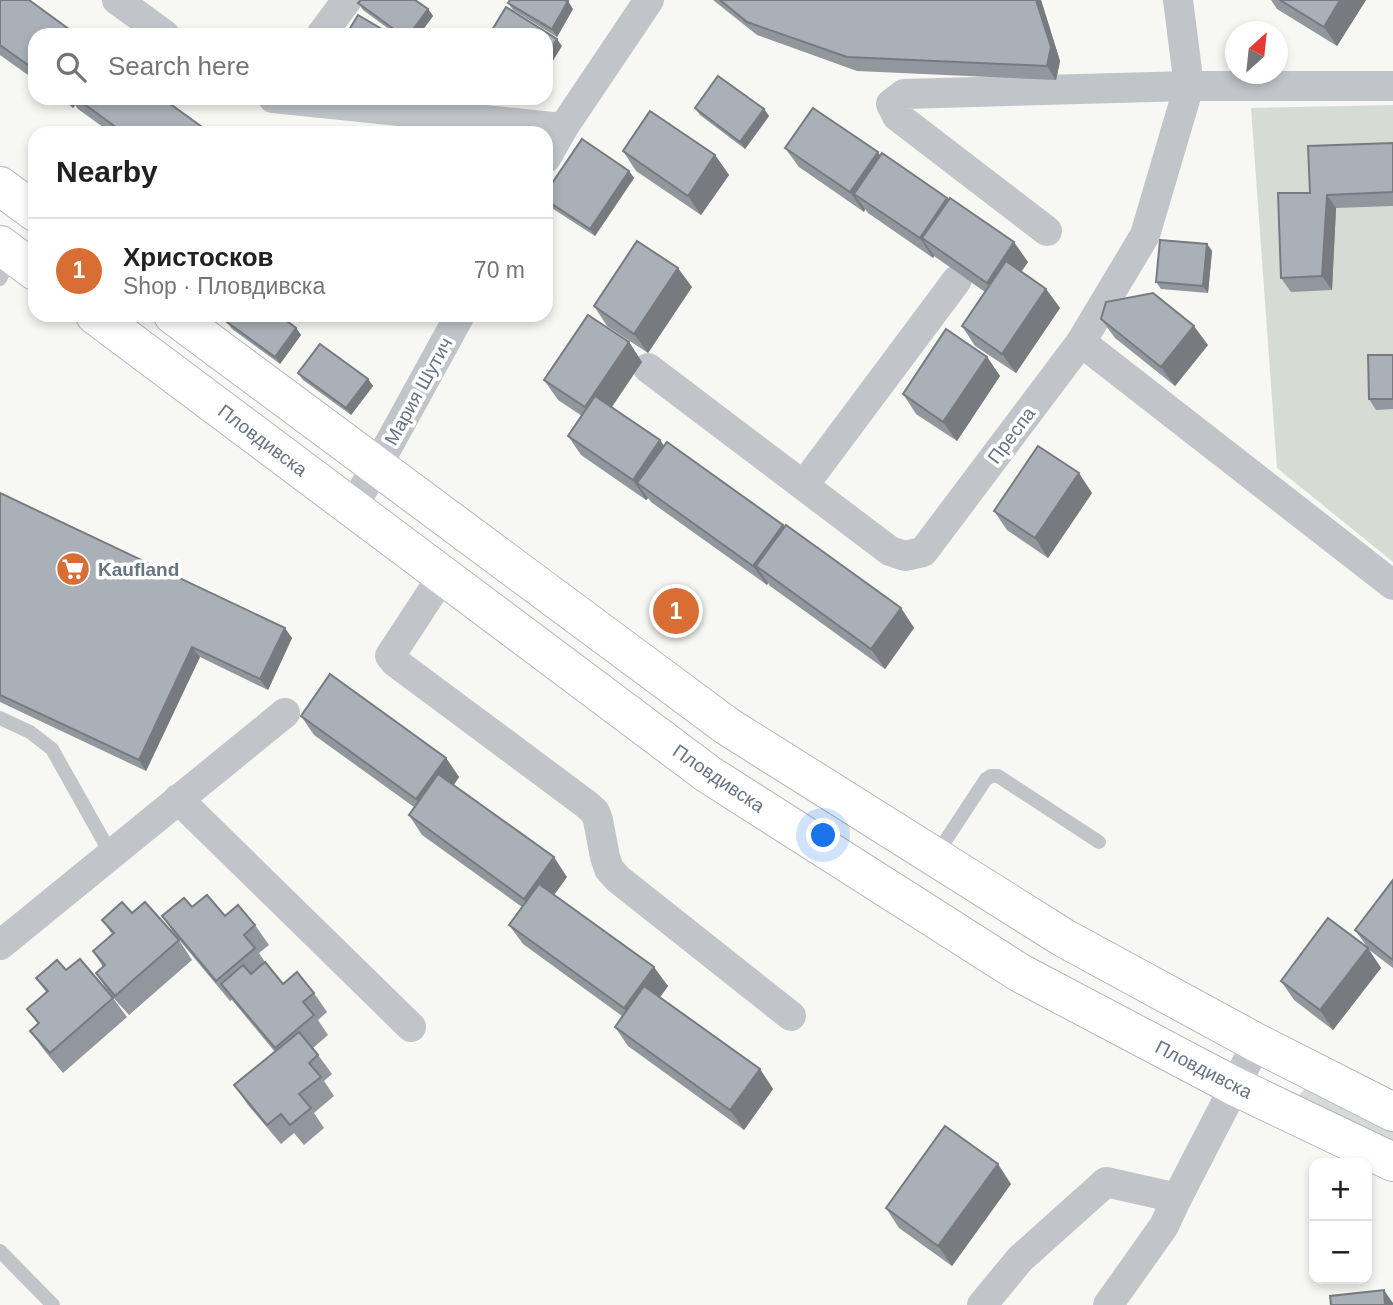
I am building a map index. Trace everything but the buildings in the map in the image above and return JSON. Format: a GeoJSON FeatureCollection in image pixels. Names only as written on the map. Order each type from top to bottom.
{"type":"FeatureCollection","features":[{"type":"Feature","properties":{"kind":"street"},"geometry":{"type":"LineString","coordinates":[[117,0],[155,28]]}},
{"type":"Feature","properties":{"kind":"street"},"geometry":{"type":"LineString","coordinates":[[326,28],[347,0]]}},
{"type":"Feature","properties":{"kind":"street"},"geometry":{"type":"LineString","coordinates":[[553,145],[649,0]]}},
{"type":"Feature","properties":{"kind":"street","name":"Преспа"},"geometry":{"type":"LineString","coordinates":[[648,368],[890,551],[905,555],[923,552],[1081,342],[1145,235],[1189,86],[1178,0]]}},
{"type":"Feature","properties":{"kind":"street"},"geometry":{"type":"LineString","coordinates":[[1047,232],[897,116],[891,104],[904,94],[1189,86],[1393,86]]}},
{"type":"Feature","properties":{"kind":"street"},"geometry":{"type":"LineString","coordinates":[[340,105],[543,126]]}},
{"type":"Feature","properties":{"kind":"street"},"geometry":{"type":"LineString","coordinates":[[553,127],[562,128]]}},
{"type":"Feature","properties":{"kind":"street"},"geometry":{"type":"LineString","coordinates":[[0,186],[28,207]]}},
{"type":"Feature","properties":{"kind":"street"},"geometry":{"type":"LineString","coordinates":[[804,485],[957,280]]}},
{"type":"Feature","properties":{"kind":"street","name":"Пловдивска"},"geometry":{"type":"LineString","coordinates":[[104,322],[720,781],[1020,973],[1234,1086],[1393,1162]]}},
{"type":"Feature","properties":{"kind":"street"},"geometry":{"type":"LineString","coordinates":[[182,322],[727,726],[1064,938],[1257,1043],[1393,1112]]}},
{"type":"Feature","properties":{"kind":"street","name":"Мария Шутич"},"geometry":{"type":"LineString","coordinates":[[352,507],[456,322]]}},
{"type":"Feature","properties":{"kind":"street"},"geometry":{"type":"LineString","coordinates":[[1081,342],[1393,585]]}},
{"type":"Feature","properties":{"kind":"street"},"geometry":{"type":"LineString","coordinates":[[443,575],[390,656],[595,812],[609,869],[618,879],[791,1016]]}},
{"type":"Feature","properties":{"kind":"street"},"geometry":{"type":"LineString","coordinates":[[0,945],[285,713]]}},
{"type":"Feature","properties":{"kind":"street"},"geometry":{"type":"LineString","coordinates":[[178,799],[411,1027]]}},
{"type":"Feature","properties":{"kind":"street"},"geometry":{"type":"LineString","coordinates":[[1108,1305],[1164,1226],[1257,1043]]}},
{"type":"Feature","properties":{"kind":"street"},"geometry":{"type":"LineString","coordinates":[[982,1305],[1020,1259],[1106,1182],[1177,1198]]}},
{"type":"Feature","properties":{"kind":"lane"},"geometry":{"type":"LineString","coordinates":[[0,718],[30,732],[52,749],[111,854]]}},
{"type":"Feature","properties":{"kind":"lane"},"geometry":{"type":"LineString","coordinates":[[935,856],[986,779],[991,776],[998,776],[1099,842]]}},
{"type":"Feature","properties":{"kind":"lane"},"geometry":{"type":"LineString","coordinates":[[0,1251],[53,1305]]}},
{"type":"Feature","properties":{"kind":"shaded area"},"geometry":{"type":"Polygon","coordinates":[[[1393,105],[1393,562],[1277,468],[1251,108],[1393,105]]]}},
{"type":"Feature","properties":{"kind":"shaded area"},"geometry":{"type":"Polygon","coordinates":[[[1305,1089],[1393,1131],[1393,1146],[1298,1096],[1305,1089]]]}},
{"type":"Feature","properties":{"kind":"place","name":"Kaufland"},"geometry":{"type":"Point","coordinates":[73,569]}},
{"type":"Feature","properties":{"kind":"place","name":"Христосков"},"geometry":{"type":"Point","coordinates":[676,611]}}]}
